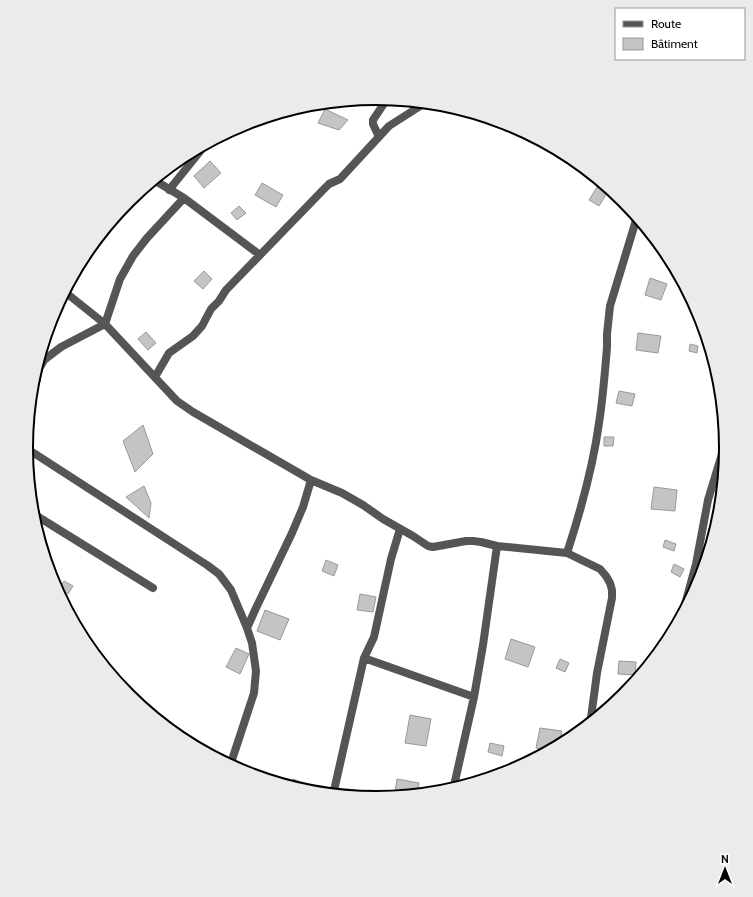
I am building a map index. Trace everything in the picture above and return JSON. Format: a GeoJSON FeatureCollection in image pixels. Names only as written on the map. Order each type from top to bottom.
{"type":"FeatureCollection","features":[{"type":"Feature","properties":{"kind":"street"},"geometry":{"type":"LineString","coordinates":[[379,138],[373,124],[373,120],[383,105]]}},
{"type":"Feature","properties":{"kind":"street"},"geometry":{"type":"LineString","coordinates":[[155,377],[170,353],[193,336],[202,326],[211,309],[219,301],[226,290],[329,184],[340,179],[393,122],[418,108]]}},
{"type":"Feature","properties":{"kind":"street"},"geometry":{"type":"LineString","coordinates":[[170,190],[196,157]]}},
{"type":"Feature","properties":{"kind":"street"},"geometry":{"type":"LineString","coordinates":[[159,183],[184,198],[260,255]]}},
{"type":"Feature","properties":{"kind":"street"},"geometry":{"type":"LineString","coordinates":[[45,359],[61,347],[105,324],[120,280],[134,256],[147,238],[184,198]]}},
{"type":"Feature","properties":{"kind":"street"},"geometry":{"type":"LineString","coordinates":[[567,553],[583,504],[600,423],[610,306],[636,223]]}},
{"type":"Feature","properties":{"kind":"street"},"geometry":{"type":"LineString","coordinates":[[69,296],[105,324],[177,401],[193,412],[311,480],[342,493],[363,505],[428,546],[432,547],[466,541],[481,542],[497,546],[567,553],[600,569],[606,576],[612,590],[612,598],[597,673],[591,717]]}},
{"type":"Feature","properties":{"kind":"street"},"geometry":{"type":"LineString","coordinates":[[33,453],[207,565],[219,574],[231,590],[252,643],[256,671],[254,693],[232,760]]}},
{"type":"Feature","properties":{"kind":"street"},"geometry":{"type":"LineString","coordinates":[[688,593],[696,564],[708,500],[719,463]]}},
{"type":"Feature","properties":{"kind":"street"},"geometry":{"type":"LineString","coordinates":[[247,628],[292,534],[303,508],[311,480]]}},
{"type":"Feature","properties":{"kind":"street"},"geometry":{"type":"LineString","coordinates":[[41,518],[153,588]]}},
{"type":"Feature","properties":{"kind":"street"},"geometry":{"type":"LineString","coordinates":[[334,789],[364,658],[374,637],[389,566],[400,529]]}},
{"type":"Feature","properties":{"kind":"street"},"geometry":{"type":"LineString","coordinates":[[455,782],[474,697],[497,546]]}},
{"type":"Feature","properties":{"kind":"street"},"geometry":{"type":"LineString","coordinates":[[364,658],[474,697]]}},
{"type":"Feature","properties":{"kind":"building"},"geometry":{"type":"Polygon","coordinates":[[[325,109],[348,120],[339,130],[318,123],[325,109]]]}},
{"type":"Feature","properties":{"kind":"building"},"geometry":{"type":"Polygon","coordinates":[[[210,161],[221,173],[204,188],[194,176],[210,161]]]}},
{"type":"Feature","properties":{"kind":"building"},"geometry":{"type":"Polygon","coordinates":[[[262,183],[283,195],[276,207],[255,195],[262,183]]]}},
{"type":"Feature","properties":{"kind":"building"},"geometry":{"type":"Polygon","coordinates":[[[597,187],[607,194],[599,206],[589,200],[597,187]]]}},
{"type":"Feature","properties":{"kind":"building"},"geometry":{"type":"Polygon","coordinates":[[[239,206],[246,213],[237,220],[231,213],[239,206]]]}},
{"type":"Feature","properties":{"kind":"building"},"geometry":{"type":"Polygon","coordinates":[[[204,271],[212,279],[203,289],[194,281],[204,271]]]}},
{"type":"Feature","properties":{"kind":"building"},"geometry":{"type":"Polygon","coordinates":[[[650,278],[667,284],[661,300],[645,295],[650,278]]]}},
{"type":"Feature","properties":{"kind":"building"},"geometry":{"type":"Polygon","coordinates":[[[146,332],[156,343],[148,350],[138,339],[146,332]]]}},
{"type":"Feature","properties":{"kind":"building"},"geometry":{"type":"Polygon","coordinates":[[[638,333],[661,336],[658,353],[636,350],[638,333]]]}},
{"type":"Feature","properties":{"kind":"building"},"geometry":{"type":"Polygon","coordinates":[[[690,344],[698,346],[697,353],[689,351],[690,344]]]}},
{"type":"Feature","properties":{"kind":"building"},"geometry":{"type":"Polygon","coordinates":[[[619,391],[635,394],[632,406],[616,403],[619,391]]]}},
{"type":"Feature","properties":{"kind":"building"},"geometry":{"type":"Polygon","coordinates":[[[143,425],[153,454],[135,472],[123,441],[143,425]]]}},
{"type":"Feature","properties":{"kind":"building"},"geometry":{"type":"Polygon","coordinates":[[[604,437],[614,437],[613,446],[604,446],[604,437]]]}},
{"type":"Feature","properties":{"kind":"building"},"geometry":{"type":"Polygon","coordinates":[[[144,486],[151,503],[149,518],[126,497],[144,486]]]}},
{"type":"Feature","properties":{"kind":"building"},"geometry":{"type":"Polygon","coordinates":[[[654,487],[677,490],[675,511],[651,509],[654,487]]]}},
{"type":"Feature","properties":{"kind":"building"},"geometry":{"type":"Polygon","coordinates":[[[665,540],[676,544],[674,551],[663,547],[665,540]]]}},
{"type":"Feature","properties":{"kind":"building"},"geometry":{"type":"Polygon","coordinates":[[[326,560],[338,565],[334,576],[322,571],[326,560]]]}},
{"type":"Feature","properties":{"kind":"building"},"geometry":{"type":"Polygon","coordinates":[[[674,564],[684,569],[680,577],[671,572],[674,564]]]}},
{"type":"Feature","properties":{"kind":"building"},"geometry":{"type":"Polygon","coordinates":[[[64,581],[73,586],[68,594],[64,591],[61,585],[64,581]]]}},
{"type":"Feature","properties":{"kind":"building"},"geometry":{"type":"Polygon","coordinates":[[[360,594],[376,597],[373,612],[357,610],[360,594]]]}},
{"type":"Feature","properties":{"kind":"building"},"geometry":{"type":"Polygon","coordinates":[[[265,610],[289,619],[280,640],[257,631],[265,610]]]}},
{"type":"Feature","properties":{"kind":"building"},"geometry":{"type":"Polygon","coordinates":[[[511,639],[535,647],[528,667],[505,659],[511,639]]]}},
{"type":"Feature","properties":{"kind":"building"},"geometry":{"type":"Polygon","coordinates":[[[236,648],[249,654],[240,674],[226,667],[236,648]]]}},
{"type":"Feature","properties":{"kind":"building"},"geometry":{"type":"Polygon","coordinates":[[[560,659],[569,663],[565,672],[556,668],[560,659]]]}},
{"type":"Feature","properties":{"kind":"building"},"geometry":{"type":"Polygon","coordinates":[[[619,661],[636,662],[635,675],[618,674],[619,661]]]}},
{"type":"Feature","properties":{"kind":"building"},"geometry":{"type":"Polygon","coordinates":[[[410,715],[431,719],[426,746],[405,743],[410,715]]]}},
{"type":"Feature","properties":{"kind":"building"},"geometry":{"type":"Polygon","coordinates":[[[540,728],[562,731],[561,738],[542,749],[536,748],[540,728]]]}},
{"type":"Feature","properties":{"kind":"building"},"geometry":{"type":"Polygon","coordinates":[[[490,743],[504,746],[502,756],[488,752],[490,743]]]}},
{"type":"Feature","properties":{"kind":"building"},"geometry":{"type":"Polygon","coordinates":[[[293,779],[310,785],[309,785],[292,781],[293,779]]]}},
{"type":"Feature","properties":{"kind":"building"},"geometry":{"type":"Polygon","coordinates":[[[397,779],[419,783],[418,789],[395,791],[397,779]]]}}]}
